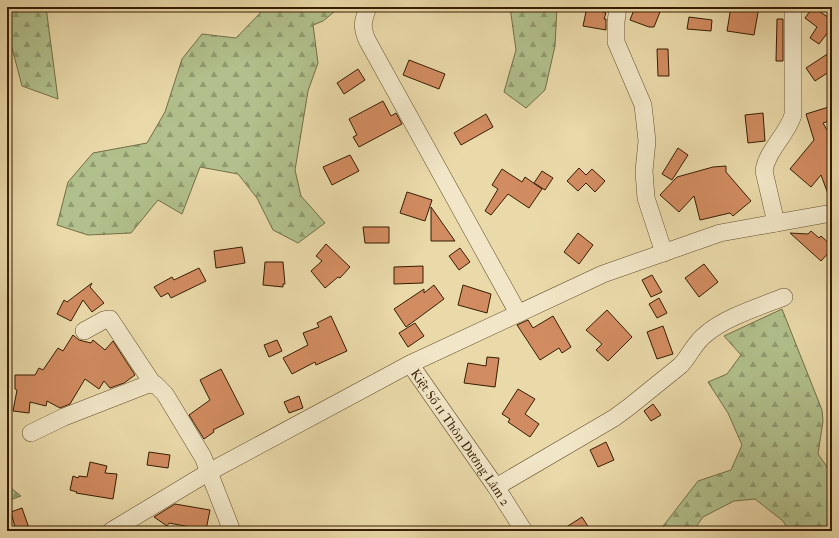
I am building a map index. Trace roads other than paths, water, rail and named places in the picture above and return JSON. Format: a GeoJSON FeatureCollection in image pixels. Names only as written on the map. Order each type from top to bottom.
{"type":"FeatureCollection","features":[{"type":"Feature","properties":{"kind":"street"},"geometry":{"type":"LineString","coordinates":[[368,7],[363,21],[363,31],[367,40],[518,313]]}},
{"type":"Feature","properties":{"kind":"street"},"geometry":{"type":"LineString","coordinates":[[618,7],[616,42],[642,105],[647,141],[644,171],[646,198],[664,252]]}},
{"type":"Feature","properties":{"kind":"street"},"geometry":{"type":"LineString","coordinates":[[776,223],[764,171],[765,163],[788,129],[793,115],[793,7]]}},
{"type":"Feature","properties":{"kind":"street"},"geometry":{"type":"LineString","coordinates":[[111,531],[209,472],[410,364],[603,274],[720,233],[832,213]]}},
{"type":"Feature","properties":{"kind":"street"},"geometry":{"type":"LineString","coordinates":[[496,487],[614,418],[629,407],[681,365],[698,341],[712,328],[784,297]]}},
{"type":"Feature","properties":{"kind":"street"},"geometry":{"type":"LineString","coordinates":[[84,331],[104,320],[110,319],[153,384],[165,394],[199,449],[232,531]]}},
{"type":"Feature","properties":{"kind":"street","name":"Kiệt Số 11 Thôn Dương Lâm 2"},"geometry":{"type":"LineString","coordinates":[[410,364],[496,487],[524,531]]}},
{"type":"Feature","properties":{"kind":"street"},"geometry":{"type":"LineString","coordinates":[[31,432],[64,417],[146,385],[153,384]]}}]}
